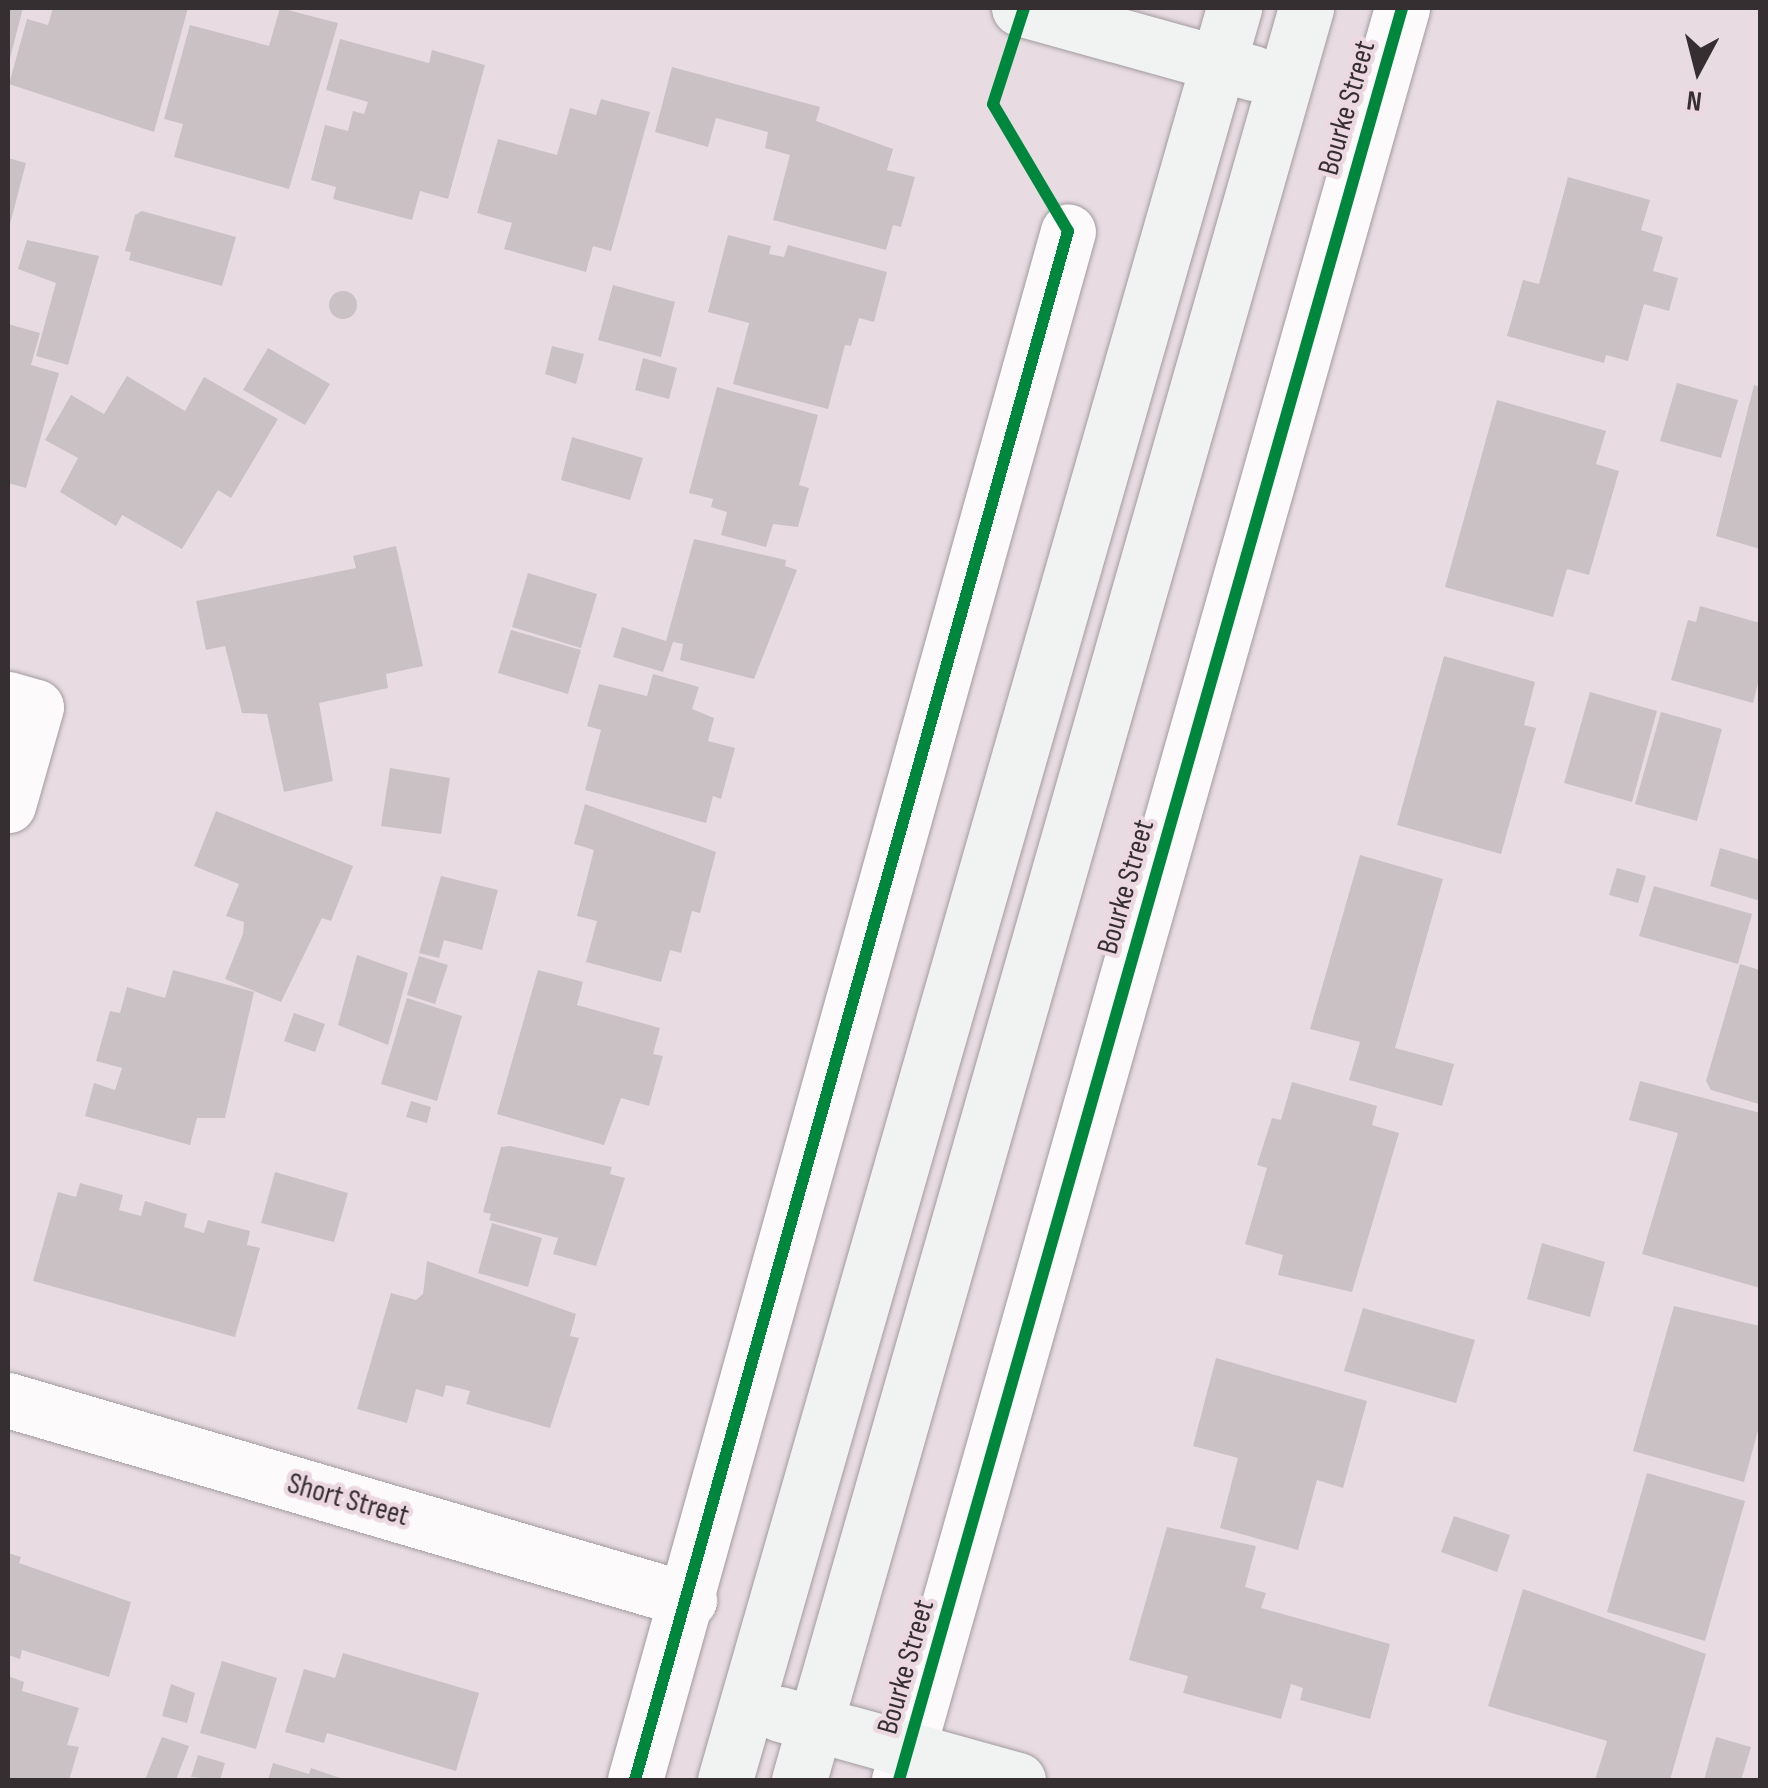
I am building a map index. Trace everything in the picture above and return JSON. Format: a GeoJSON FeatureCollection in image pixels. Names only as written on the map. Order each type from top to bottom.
{"type":"FeatureCollection","features":[{"type":"Feature","properties":{"kind":"main road"},"geometry":{"type":"LineString","coordinates":[[1019,8],[1284,83]]}},
{"type":"Feature","properties":{"kind":"main road"},"geometry":{"type":"LineString","coordinates":[[725,1780],[1234,8]]}},
{"type":"Feature","properties":{"kind":"main road"},"geometry":{"type":"LineString","coordinates":[[799,1780],[1306,8]]}},
{"type":"Feature","properties":{"kind":"main road"},"geometry":{"type":"LineString","coordinates":[[747,1704],[816,1724],[903,1765],[1018,1780]]}},
{"type":"Feature","properties":{"kind":"street","name":"Bourke Street"},"geometry":{"type":"LineString","coordinates":[[903,1765],[1402,8]]}},
{"type":"Feature","properties":{"kind":"street"},"geometry":{"type":"LineString","coordinates":[[635,1780],[689,1600],[1068,231]]}},
{"type":"Feature","properties":{"kind":"street"},"geometry":{"type":"LineString","coordinates":[[8,805],[22,703]]}},
{"type":"Feature","properties":{"kind":"street","name":"Short Street"},"geometry":{"type":"LineString","coordinates":[[8,1400],[689,1600]]}},
{"type":"Feature","properties":{"kind":"building"},"geometry":{"type":"Polygon","coordinates":[[[8,8],[23,8],[9,62],[8,62],[8,8]]]}},
{"type":"Feature","properties":{"kind":"building"},"geometry":{"type":"Polygon","coordinates":[[[53,8],[188,8],[154,132],[9,84],[27,19],[48,25],[53,8]]]}},
{"type":"Feature","properties":{"kind":"building"},"geometry":{"type":"Polygon","coordinates":[[[280,8],[338,23],[289,189],[174,157],[183,124],[164,119],[190,25],[269,46],[280,8]]]}},
{"type":"Feature","properties":{"kind":"building"},"geometry":{"type":"Polygon","coordinates":[[[340,39],[429,63],[432,50],[485,65],[448,199],[420,191],[412,220],[333,199],[336,187],[311,180],[325,125],[348,131],[353,111],[364,114],[368,102],[326,90],[340,39]]]}},
{"type":"Feature","properties":{"kind":"building"},"geometry":{"type":"Polygon","coordinates":[[[672,67],[820,107],[816,121],[893,149],[887,170],[915,177],[901,227],[893,225],[886,250],[773,220],[790,155],[765,148],[768,132],[716,118],[708,147],[655,132],[672,67]]]}},
{"type":"Feature","properties":{"kind":"building"},"geometry":{"type":"Polygon","coordinates":[[[601,99],[650,112],[611,251],[593,246],[586,272],[504,249],[512,223],[477,213],[498,139],[557,155],[570,108],[596,115],[601,99]]]}},
{"type":"Feature","properties":{"kind":"building"},"geometry":{"type":"Polygon","coordinates":[[[8,158],[26,163],[9,228],[8,228],[8,158]]]}},
{"type":"Feature","properties":{"kind":"building"},"geometry":{"type":"Polygon","coordinates":[[[1568,177],[1650,200],[1641,230],[1663,237],[1653,271],[1678,278],[1669,311],[1644,304],[1628,361],[1606,355],[1604,363],[1507,336],[1523,280],[1539,284],[1568,177]]]}},
{"type":"Feature","properties":{"kind":"building"},"geometry":{"type":"Polygon","coordinates":[[[142,211],[236,237],[222,286],[129,260],[131,252],[125,251],[135,215],[142,211]]]}},
{"type":"Feature","properties":{"kind":"building"},"geometry":{"type":"Polygon","coordinates":[[[728,235],[771,246],[769,254],[784,257],[788,245],[887,272],[874,322],[859,318],[851,346],[845,345],[828,409],[733,384],[749,323],[708,312],[728,235]]]}},
{"type":"Feature","properties":{"kind":"building"},"geometry":{"type":"Polygon","coordinates":[[[27,240],[99,256],[68,365],[36,356],[56,283],[18,269],[27,240]]]}},
{"type":"Feature","properties":{"kind":"building"},"geometry":{"type":"Polygon","coordinates":[[[613,285],[675,302],[661,357],[598,340],[613,285]]]}},
{"type":"Feature","properties":{"kind":"building"},"geometry":{"type":"Polygon","coordinates":[[[343,291],[353,295],[357,305],[353,315],[343,319],[333,315],[329,305],[333,295],[343,291]]]}},
{"type":"Feature","properties":{"kind":"building"},"geometry":{"type":"Polygon","coordinates":[[[8,324],[40,333],[31,365],[59,373],[26,488],[8,483],[8,324]]]}},
{"type":"Feature","properties":{"kind":"building"},"geometry":{"type":"Polygon","coordinates":[[[552,346],[584,354],[576,384],[545,374],[552,346]]]}},
{"type":"Feature","properties":{"kind":"building"},"geometry":{"type":"Polygon","coordinates":[[[268,348],[330,384],[305,425],[243,390],[268,348]]]}},
{"type":"Feature","properties":{"kind":"building"},"geometry":{"type":"Polygon","coordinates":[[[643,358],[677,368],[669,399],[635,390],[643,358]]]}},
{"type":"Feature","properties":{"kind":"building"},"geometry":{"type":"Polygon","coordinates":[[[127,376],[185,411],[204,377],[278,419],[231,498],[218,490],[182,549],[122,515],[116,526],[60,492],[78,458],[45,440],[71,395],[104,414],[127,376]]]}},
{"type":"Feature","properties":{"kind":"building"},"geometry":{"type":"Polygon","coordinates":[[[1677,383],[1738,400],[1721,458],[1660,441],[1677,383]]]}},
{"type":"Feature","properties":{"kind":"building"},"geometry":{"type":"Polygon","coordinates":[[[1754,385],[1760,387],[1760,549],[1716,536],[1754,385]]]}},
{"type":"Feature","properties":{"kind":"building"},"geometry":{"type":"Polygon","coordinates":[[[717,387],[818,415],[799,485],[809,488],[798,527],[773,524],[766,547],[721,535],[727,512],[711,507],[713,499],[689,493],[717,387]]]}},
{"type":"Feature","properties":{"kind":"building"},"geometry":{"type":"Polygon","coordinates":[[[1497,400],[1606,431],[1596,464],[1619,471],[1589,575],[1567,569],[1553,617],[1445,587],[1497,400]]]}},
{"type":"Feature","properties":{"kind":"building"},"geometry":{"type":"Polygon","coordinates":[[[572,437],[643,458],[630,500],[561,480],[572,437]]]}},
{"type":"Feature","properties":{"kind":"building"},"geometry":{"type":"Polygon","coordinates":[[[694,539],[786,560],[785,566],[797,570],[754,679],[680,660],[683,644],[673,642],[663,672],[613,657],[622,627],[666,641],[694,539]]]}},
{"type":"Feature","properties":{"kind":"building"},"geometry":{"type":"Polygon","coordinates":[[[396,546],[423,666],[386,674],[388,688],[319,703],[333,781],[284,792],[267,714],[242,713],[225,646],[206,650],[196,601],[356,568],[353,556],[396,546]]]}},
{"type":"Feature","properties":{"kind":"building"},"geometry":{"type":"Polygon","coordinates":[[[528,573],[597,594],[581,648],[512,627],[528,573]]]}},
{"type":"Feature","properties":{"kind":"building"},"geometry":{"type":"Polygon","coordinates":[[[1700,606],[1760,623],[1760,675],[1753,703],[1671,680],[1688,620],[1696,622],[1700,606]]]}},
{"type":"Feature","properties":{"kind":"building"},"geometry":{"type":"Polygon","coordinates":[[[511,630],[581,650],[568,694],[498,673],[511,630]]]}},
{"type":"Feature","properties":{"kind":"building"},"geometry":{"type":"Polygon","coordinates":[[[1444,656],[1535,682],[1524,725],[1536,728],[1501,854],[1397,825],[1444,656]]]}},
{"type":"Feature","properties":{"kind":"building"},"geometry":{"type":"Polygon","coordinates":[[[653,674],[699,687],[692,709],[714,718],[708,741],[735,748],[721,799],[713,796],[706,823],[585,790],[601,730],[587,726],[599,684],[647,696],[653,674]]]}},
{"type":"Feature","properties":{"kind":"building"},"geometry":{"type":"Polygon","coordinates":[[[1590,692],[1657,711],[1632,802],[1564,783],[1590,692]]]}},
{"type":"Feature","properties":{"kind":"building"},"geometry":{"type":"Polygon","coordinates":[[[1661,712],[1722,729],[1697,821],[1635,804],[1661,712]]]}},
{"type":"Feature","properties":{"kind":"building"},"geometry":{"type":"Polygon","coordinates":[[[390,768],[450,778],[441,834],[381,826],[390,768]]]}},
{"type":"Feature","properties":{"kind":"building"},"geometry":{"type":"Polygon","coordinates":[[[585,804],[716,852],[700,913],[692,911],[681,953],[670,950],[661,982],[586,962],[597,921],[577,916],[594,850],[574,844],[585,804]]]}},
{"type":"Feature","properties":{"kind":"building"},"geometry":{"type":"Polygon","coordinates":[[[216,811],[353,866],[331,921],[322,918],[281,1002],[225,979],[243,934],[244,922],[226,916],[239,884],[194,866],[216,811]]]}},
{"type":"Feature","properties":{"kind":"building"},"geometry":{"type":"Polygon","coordinates":[[[1720,848],[1760,860],[1760,901],[1710,886],[1720,848]]]}},
{"type":"Feature","properties":{"kind":"building"},"geometry":{"type":"Polygon","coordinates":[[[1360,855],[1443,879],[1395,1048],[1454,1064],[1442,1106],[1349,1080],[1360,1042],[1310,1029],[1360,855]]]}},
{"type":"Feature","properties":{"kind":"building"},"geometry":{"type":"Polygon","coordinates":[[[1617,868],[1646,876],[1638,903],[1609,895],[1617,868]]]}},
{"type":"Feature","properties":{"kind":"building"},"geometry":{"type":"Polygon","coordinates":[[[441,876],[498,890],[482,950],[444,940],[439,958],[419,953],[441,876]]]}},
{"type":"Feature","properties":{"kind":"building"},"geometry":{"type":"Polygon","coordinates":[[[1654,886],[1752,914],[1738,964],[1639,936],[1654,886]]]}},
{"type":"Feature","properties":{"kind":"building"},"geometry":{"type":"Polygon","coordinates":[[[357,955],[408,973],[388,1045],[338,1025],[357,955]]]}},
{"type":"Feature","properties":{"kind":"building"},"geometry":{"type":"Polygon","coordinates":[[[419,956],[448,965],[435,1004],[407,995],[419,956]]]}},
{"type":"Feature","properties":{"kind":"building"},"geometry":{"type":"Polygon","coordinates":[[[1740,964],[1760,970],[1759,1104],[1711,1090],[1706,1081],[1740,964]]]}},
{"type":"Feature","properties":{"kind":"building"},"geometry":{"type":"Polygon","coordinates":[[[173,970],[254,992],[225,1118],[197,1118],[190,1145],[85,1116],[94,1083],[115,1090],[122,1068],[96,1061],[110,1011],[120,1013],[127,987],[165,998],[173,970]]]}},
{"type":"Feature","properties":{"kind":"building"},"geometry":{"type":"Polygon","coordinates":[[[538,970],[583,982],[577,1005],[660,1028],[653,1054],[663,1056],[649,1106],[621,1098],[604,1145],[497,1114],[538,970]]]}},
{"type":"Feature","properties":{"kind":"building"},"geometry":{"type":"Polygon","coordinates":[[[407,998],[462,1016],[437,1101],[381,1084],[407,998]]]}},
{"type":"Feature","properties":{"kind":"building"},"geometry":{"type":"Polygon","coordinates":[[[294,1013],[325,1024],[315,1052],[284,1041],[294,1013]]]}},
{"type":"Feature","properties":{"kind":"building"},"geometry":{"type":"Polygon","coordinates":[[[1640,1081],[1760,1113],[1760,1288],[1642,1254],[1678,1133],[1629,1120],[1640,1081]]]}},
{"type":"Feature","properties":{"kind":"building"},"geometry":{"type":"Polygon","coordinates":[[[1292,1082],[1377,1106],[1372,1125],[1399,1133],[1352,1292],[1278,1275],[1283,1255],[1245,1244],[1267,1168],[1257,1165],[1272,1118],[1281,1120],[1292,1082]]]}},
{"type":"Feature","properties":{"kind":"building"},"geometry":{"type":"Polygon","coordinates":[[[411,1101],[431,1107],[427,1123],[406,1117],[411,1101]]]}},
{"type":"Feature","properties":{"kind":"building"},"geometry":{"type":"Polygon","coordinates":[[[501,1147],[612,1167],[610,1174],[625,1178],[596,1266],[553,1254],[558,1238],[489,1220],[491,1214],[483,1212],[501,1147]]]}},
{"type":"Feature","properties":{"kind":"building"},"geometry":{"type":"Polygon","coordinates":[[[275,1172],[348,1193],[334,1242],[261,1223],[275,1172]]]}},
{"type":"Feature","properties":{"kind":"building"},"geometry":{"type":"Polygon","coordinates":[[[80,1183],[123,1195],[119,1210],[141,1216],[145,1201],[187,1214],[184,1227],[204,1233],[208,1220],[250,1231],[247,1245],[260,1248],[235,1337],[33,1281],[58,1192],[76,1197],[80,1183]]]}},
{"type":"Feature","properties":{"kind":"building"},"geometry":{"type":"Polygon","coordinates":[[[492,1223],[542,1238],[528,1287],[478,1273],[492,1223]]]}},
{"type":"Feature","properties":{"kind":"building"},"geometry":{"type":"Polygon","coordinates":[[[1542,1243],[1605,1262],[1590,1317],[1527,1299],[1542,1243]]]}},
{"type":"Feature","properties":{"kind":"building"},"geometry":{"type":"Polygon","coordinates":[[[427,1261],[576,1314],[570,1336],[579,1338],[550,1428],[466,1404],[470,1391],[446,1385],[443,1397],[416,1389],[407,1423],[357,1409],[391,1293],[416,1300],[423,1294],[427,1261]]]}},
{"type":"Feature","properties":{"kind":"building"},"geometry":{"type":"Polygon","coordinates":[[[1674,1306],[1760,1326],[1760,1423],[1744,1482],[1633,1451],[1674,1306]]]}},
{"type":"Feature","properties":{"kind":"building"},"geometry":{"type":"Polygon","coordinates":[[[1363,1308],[1475,1340],[1456,1403],[1344,1371],[1363,1308]]]}},
{"type":"Feature","properties":{"kind":"building"},"geometry":{"type":"Polygon","coordinates":[[[1216,1358],[1367,1401],[1343,1488],[1317,1480],[1298,1550],[1220,1528],[1238,1458],[1193,1446],[1216,1358]]]}},
{"type":"Feature","properties":{"kind":"building"},"geometry":{"type":"Polygon","coordinates":[[[1647,1473],[1745,1501],[1705,1641],[1607,1612],[1647,1473]]]}},
{"type":"Feature","properties":{"kind":"building"},"geometry":{"type":"Polygon","coordinates":[[[1454,1516],[1510,1535],[1497,1572],[1441,1552],[1454,1516]]]}},
{"type":"Feature","properties":{"kind":"building"},"geometry":{"type":"Polygon","coordinates":[[[1167,1527],[1256,1546],[1245,1587],[1266,1593],[1261,1608],[1390,1644],[1370,1719],[1300,1700],[1303,1688],[1291,1684],[1281,1719],[1183,1693],[1188,1676],[1129,1660],[1167,1527]]]}},
{"type":"Feature","properties":{"kind":"building"},"geometry":{"type":"Polygon","coordinates":[[[8,1553],[21,1557],[19,1563],[131,1602],[109,1677],[22,1650],[20,1659],[8,1655],[8,1553]]]}},
{"type":"Feature","properties":{"kind":"building"},"geometry":{"type":"Polygon","coordinates":[[[1523,1589],[1706,1654],[1670,1780],[1595,1780],[1607,1741],[1488,1706],[1523,1589]]]}},
{"type":"Feature","properties":{"kind":"building"},"geometry":{"type":"Polygon","coordinates":[[[343,1653],[479,1693],[456,1771],[327,1733],[324,1743],[285,1732],[304,1669],[335,1678],[343,1653]]]}},
{"type":"Feature","properties":{"kind":"building"},"geometry":{"type":"Polygon","coordinates":[[[222,1661],[277,1678],[256,1749],[200,1733],[222,1661]]]}},
{"type":"Feature","properties":{"kind":"building"},"geometry":{"type":"Polygon","coordinates":[[[8,1676],[24,1682],[22,1691],[79,1708],[67,1745],[79,1747],[69,1780],[8,1780],[8,1676]]]}},
{"type":"Feature","properties":{"kind":"building"},"geometry":{"type":"Polygon","coordinates":[[[171,1684],[195,1693],[187,1723],[162,1716],[171,1684]]]}},
{"type":"Feature","properties":{"kind":"building"},"geometry":{"type":"Polygon","coordinates":[[[162,1737],[189,1746],[176,1780],[145,1780],[162,1737]]]}},
{"type":"Feature","properties":{"kind":"building"},"geometry":{"type":"Polygon","coordinates":[[[1716,1737],[1751,1747],[1741,1780],[1704,1780],[1716,1737]]]}},
{"type":"Feature","properties":{"kind":"building"},"geometry":{"type":"Polygon","coordinates":[[[198,1755],[225,1763],[220,1780],[191,1777],[198,1755]]]}},
{"type":"Feature","properties":{"kind":"building"},"geometry":{"type":"Polygon","coordinates":[[[273,1763],[309,1774],[311,1768],[346,1780],[268,1780],[273,1763]]]}},
{"type":"Feature","properties":{"kind":"cycle path"},"geometry":{"type":"LineString","coordinates":[[635,1780],[1068,231],[993,104],[1024,8]]}},
{"type":"Feature","properties":{"kind":"cycle path"},"geometry":{"type":"LineString","coordinates":[[899,1780],[1402,8]]}}]}
